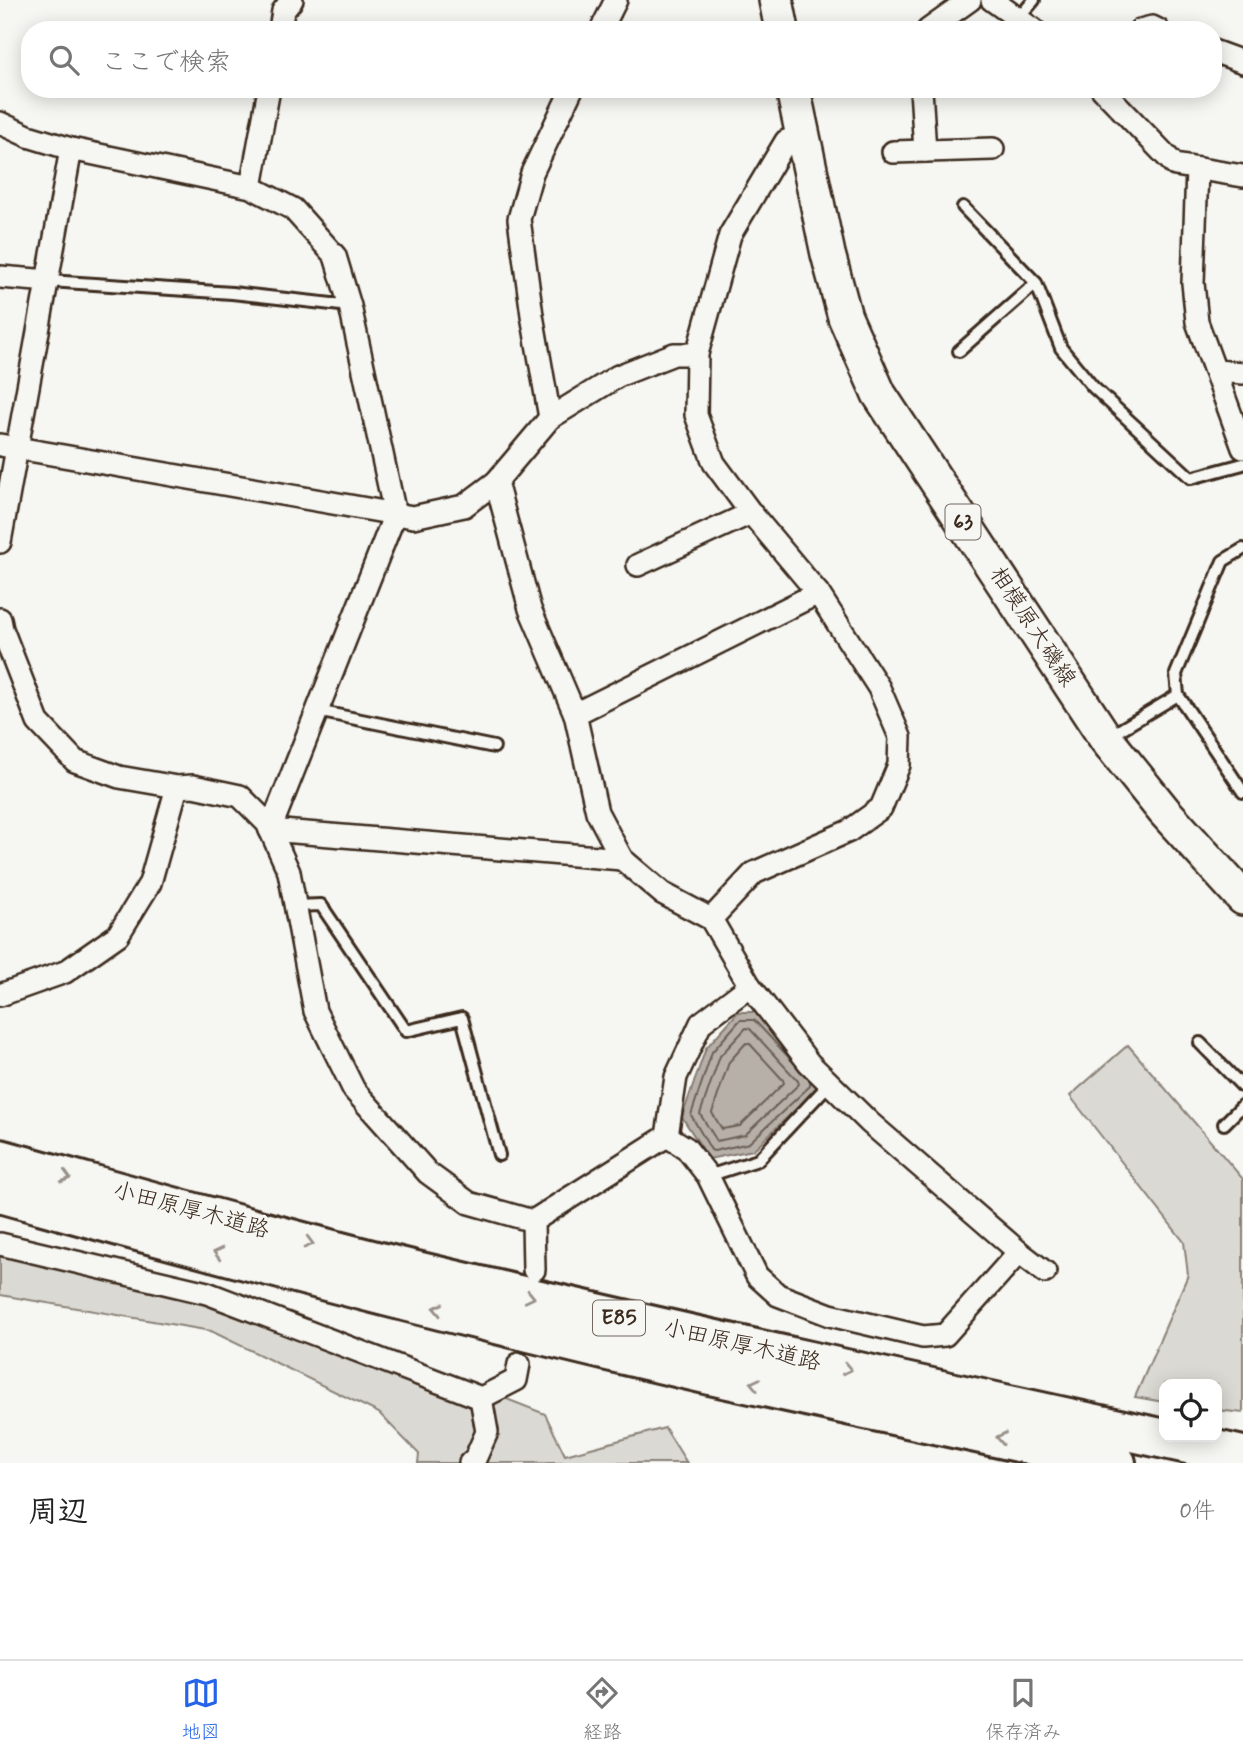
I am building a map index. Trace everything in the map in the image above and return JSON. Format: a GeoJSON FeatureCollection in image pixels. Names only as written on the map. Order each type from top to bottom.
{"type":"FeatureCollection","features":[{"type":"Feature","properties":{"kind":"highway","name":"小田原厚木道路"},"geometry":{"type":"LineString","coordinates":[[0,1159],[412,1270],[1243,1457]]}},
{"type":"Feature","properties":{"kind":"highway","name":"小田原厚木道路"},"geometry":{"type":"LineString","coordinates":[[0,1194],[405,1301],[709,1374],[1116,1463]]}},
{"type":"Feature","properties":{"kind":"main road"},"geometry":{"type":"LineString","coordinates":[[776,0],[780,21]]}},
{"type":"Feature","properties":{"kind":"main road","name":"相模原大磯線"},"geometry":{"type":"LineString","coordinates":[[795,98],[828,254],[845,317],[879,394],[1106,739],[1164,811],[1243,898]]}},
{"type":"Feature","properties":{"kind":"street"},"geometry":{"type":"LineString","coordinates":[[282,21],[284,11],[292,0]]}},
{"type":"Feature","properties":{"kind":"street"},"geometry":{"type":"LineString","coordinates":[[606,21],[616,0]]}},
{"type":"Feature","properties":{"kind":"street"},"geometry":{"type":"LineString","coordinates":[[941,21],[970,0]]}},
{"type":"Feature","properties":{"kind":"street"},"geometry":{"type":"LineString","coordinates":[[992,0],[1022,21]]}},
{"type":"Feature","properties":{"kind":"street"},"geometry":{"type":"LineString","coordinates":[[1222,54],[1243,62]]}},
{"type":"Feature","properties":{"kind":"street"},"geometry":{"type":"LineString","coordinates":[[251,187],[267,98]]}},
{"type":"Feature","properties":{"kind":"street"},"geometry":{"type":"LineString","coordinates":[[550,418],[519,219],[532,173],[568,98]]}},
{"type":"Feature","properties":{"kind":"street"},"geometry":{"type":"LineString","coordinates":[[921,98],[925,151]]}},
{"type":"Feature","properties":{"kind":"street"},"geometry":{"type":"LineString","coordinates":[[1111,98],[1175,165],[1243,176]]}},
{"type":"Feature","properties":{"kind":"street"},"geometry":{"type":"LineString","coordinates":[[0,123],[28,136],[71,149],[251,187],[293,209],[335,256],[350,306],[395,514],[270,830]]}},
{"type":"Feature","properties":{"kind":"street"},"geometry":{"type":"LineString","coordinates":[[710,919],[754,873],[849,831],[881,808],[899,765],[900,737],[879,688],[818,593],[751,513],[714,463],[696,415],[697,354],[730,235],[786,141],[802,135]]}},
{"type":"Feature","properties":{"kind":"street"},"geometry":{"type":"LineString","coordinates":[[0,542],[8,447],[48,281],[71,149]]}},
{"type":"Feature","properties":{"kind":"street"},"geometry":{"type":"LineString","coordinates":[[893,152],[993,149]]}},
{"type":"Feature","properties":{"kind":"street"},"geometry":{"type":"LineString","coordinates":[[1197,169],[1193,283],[1197,322],[1243,448]]}},
{"type":"Feature","properties":{"kind":"street"},"geometry":{"type":"LineString","coordinates":[[0,277],[48,281]]}},
{"type":"Feature","properties":{"kind":"street"},"geometry":{"type":"LineString","coordinates":[[8,447],[413,517],[464,506],[495,482],[550,418],[618,376],[674,354],[697,354]]}},
{"type":"Feature","properties":{"kind":"street"},"geometry":{"type":"LineString","coordinates":[[1214,371],[1243,373]]}},
{"type":"Feature","properties":{"kind":"street"},"geometry":{"type":"LineString","coordinates":[[495,482],[530,609],[575,714],[597,812],[622,859],[662,893],[710,919],[750,986],[809,1063],[870,1123],[1045,1272]]}},
{"type":"Feature","properties":{"kind":"street"},"geometry":{"type":"LineString","coordinates":[[638,565],[751,513]]}},
{"type":"Feature","properties":{"kind":"street"},"geometry":{"type":"LineString","coordinates":[[575,714],[818,593]]}},
{"type":"Feature","properties":{"kind":"street"},"geometry":{"type":"LineString","coordinates":[[0,619],[38,722],[75,761],[119,777],[177,788],[193,786],[240,796],[267,823],[289,872],[314,1011],[354,1090],[428,1172],[469,1203],[533,1221],[667,1136],[676,1077],[701,1023],[750,986]]}},
{"type":"Feature","properties":{"kind":"street"},"geometry":{"type":"LineString","coordinates":[[0,995],[65,972],[118,935],[150,883],[177,788]]}},
{"type":"Feature","properties":{"kind":"street"},"geometry":{"type":"LineString","coordinates":[[270,830],[622,859]]}},
{"type":"Feature","properties":{"kind":"street"},"geometry":{"type":"LineString","coordinates":[[667,1136],[686,1148],[708,1176],[757,1276],[778,1294],[830,1315],[923,1337],[945,1335],[1019,1252]]}},
{"type":"Feature","properties":{"kind":"street"},"geometry":{"type":"LineString","coordinates":[[533,1221],[534,1270]]}},
{"type":"Feature","properties":{"kind":"street"},"geometry":{"type":"LineString","coordinates":[[0,1244],[206,1293],[481,1398],[516,1380],[519,1364]]}},
{"type":"Feature","properties":{"kind":"street"},"geometry":{"type":"LineString","coordinates":[[470,1463],[475,1459],[487,1432],[481,1398]]}},
{"type":"Feature","properties":{"kind":"lane"},"geometry":{"type":"LineString","coordinates":[[1027,21],[1034,0]]}},
{"type":"Feature","properties":{"kind":"lane"},"geometry":{"type":"LineString","coordinates":[[963,207],[1036,283],[1061,348],[1093,387],[1191,478],[1243,464]]}},
{"type":"Feature","properties":{"kind":"lane"},"geometry":{"type":"LineString","coordinates":[[48,281],[232,293],[350,306]]}},
{"type":"Feature","properties":{"kind":"lane"},"geometry":{"type":"LineString","coordinates":[[960,351],[1036,283]]}},
{"type":"Feature","properties":{"kind":"lane"},"geometry":{"type":"LineString","coordinates":[[1243,550],[1223,561],[1176,674],[1178,695],[1243,792]]}},
{"type":"Feature","properties":{"kind":"lane"},"geometry":{"type":"LineString","coordinates":[[1106,739],[1178,695]]}},
{"type":"Feature","properties":{"kind":"lane"},"geometry":{"type":"LineString","coordinates":[[317,711],[494,747]]}},
{"type":"Feature","properties":{"kind":"lane"},"geometry":{"type":"LineString","coordinates":[[295,906],[321,905],[406,1031],[462,1018],[499,1155]]}},
{"type":"Feature","properties":{"kind":"lane"},"geometry":{"type":"LineString","coordinates":[[1200,1043],[1243,1087]]}},
{"type":"Feature","properties":{"kind":"lane"},"geometry":{"type":"LineString","coordinates":[[708,1176],[758,1160],[830,1083]]}},
{"type":"Feature","properties":{"kind":"lane"},"geometry":{"type":"LineString","coordinates":[[1224,1124],[1243,1105]]}},
{"type":"Feature","properties":{"kind":"shaded area"},"geometry":{"type":"Polygon","coordinates":[[[1128,1045],[1243,1179],[1243,1413],[1222,1411],[1222,1379],[1159,1379],[1159,1401],[1135,1397],[1188,1275],[1184,1242],[1070,1096],[1128,1045]]]}},
{"type":"Feature","properties":{"kind":"shaded area"},"geometry":{"type":"Polygon","coordinates":[[[0,1234],[227,1289],[545,1414],[565,1455],[665,1428],[687,1463],[418,1463],[419,1454],[379,1413],[211,1331],[0,1295],[0,1234]]]}},
{"type":"Feature","properties":{"kind":"water"},"geometry":{"type":"Polygon","coordinates":[[[738,1012],[756,1012],[822,1084],[753,1150],[709,1159],[682,1117],[706,1048],[738,1012]]]}}]}
